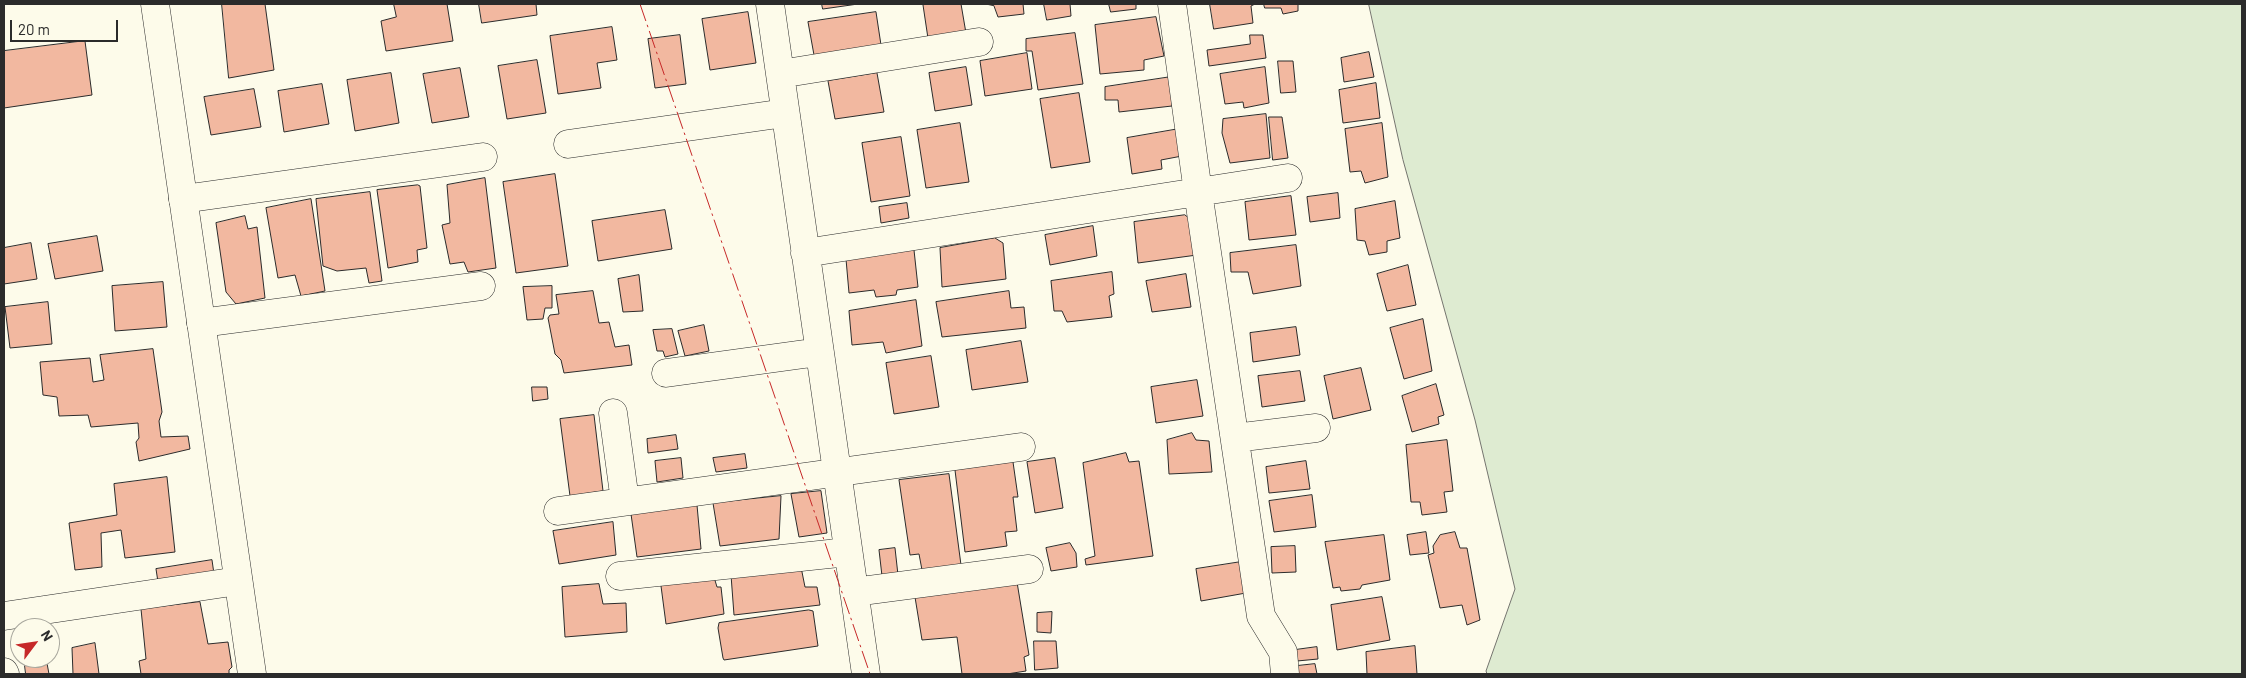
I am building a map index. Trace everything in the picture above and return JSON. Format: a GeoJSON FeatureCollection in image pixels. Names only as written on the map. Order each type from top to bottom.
{"type":"FeatureCollection","features":[{"type":"Feature","properties":{"kind":"street"},"geometry":{"type":"LineString","coordinates":[[155,4],[252,674]]}},
{"type":"Feature","properties":{"kind":"street"},"geometry":{"type":"LineString","coordinates":[[770,4],[866,674]]}},
{"type":"Feature","properties":{"kind":"street"},"geometry":{"type":"LineString","coordinates":[[1172,4],[1261,616],[1283,652],[1285,674]]}},
{"type":"Feature","properties":{"kind":"street"},"geometry":{"type":"LineString","coordinates":[[780,74],[979,42]]}},
{"type":"Feature","properties":{"kind":"street"},"geometry":{"type":"LineString","coordinates":[[568,144],[785,113]]}},
{"type":"Feature","properties":{"kind":"street"},"geometry":{"type":"LineString","coordinates":[[183,198],[483,157]]}},
{"type":"Feature","properties":{"kind":"street"},"geometry":{"type":"LineString","coordinates":[[805,253],[1288,178]]}},
{"type":"Feature","properties":{"kind":"street"},"geometry":{"type":"LineString","coordinates":[[201,322],[481,286]]}},
{"type":"Feature","properties":{"kind":"street"},"geometry":{"type":"LineString","coordinates":[[666,373],[819,352]]}},
{"type":"Feature","properties":{"kind":"street"},"geometry":{"type":"LineString","coordinates":[[613,413],[625,502]]}},
{"type":"Feature","properties":{"kind":"street"},"geometry":{"type":"LineString","coordinates":[[1234,438],[1316,428]]}},
{"type":"Feature","properties":{"kind":"street"},"geometry":{"type":"LineString","coordinates":[[558,511],[1021,447]]}},
{"type":"Feature","properties":{"kind":"street"},"geometry":{"type":"LineString","coordinates":[[620,576],[848,552]]}},
{"type":"Feature","properties":{"kind":"street"},"geometry":{"type":"LineString","coordinates":[[854,592],[1029,569]]}},
{"type":"Feature","properties":{"kind":"street"},"geometry":{"type":"LineString","coordinates":[[4,616],[238,581]]}},
{"type":"Feature","properties":{"kind":"green space"},"geometry":{"type":"Polygon","coordinates":[[[1369,4],[2242,4],[2242,674],[1487,674],[1486,671],[1515,589],[1475,420],[1403,160],[1369,4]]]}},
{"type":"Feature","properties":{"kind":"building"},"geometry":{"type":"Polygon","coordinates":[[[222,4],[265,4],[274,70],[229,78],[222,4]]]}},
{"type":"Feature","properties":{"kind":"building"},"geometry":{"type":"Polygon","coordinates":[[[394,4],[447,4],[453,41],[386,51],[381,21],[396,17],[394,4]]]}},
{"type":"Feature","properties":{"kind":"building"},"geometry":{"type":"Polygon","coordinates":[[[479,4],[536,4],[537,15],[482,23],[479,4]]]}},
{"type":"Feature","properties":{"kind":"building"},"geometry":{"type":"Polygon","coordinates":[[[822,4],[858,4],[823,9],[822,4]]]}},
{"type":"Feature","properties":{"kind":"building"},"geometry":{"type":"Polygon","coordinates":[[[961,4],[967,39],[929,45],[923,5],[961,4]]]}},
{"type":"Feature","properties":{"kind":"building"},"geometry":{"type":"Polygon","coordinates":[[[986,4],[1023,4],[1024,14],[998,17],[994,6],[986,4]]]}},
{"type":"Feature","properties":{"kind":"building"},"geometry":{"type":"Polygon","coordinates":[[[1044,4],[1070,4],[1071,16],[1047,20],[1044,4]]]}},
{"type":"Feature","properties":{"kind":"building"},"geometry":{"type":"Polygon","coordinates":[[[1109,4],[1136,4],[1136,9],[1111,12],[1109,4]]]}},
{"type":"Feature","properties":{"kind":"building"},"geometry":{"type":"Polygon","coordinates":[[[1210,4],[1255,4],[1251,6],[1253,23],[1214,29],[1210,4]]]}},
{"type":"Feature","properties":{"kind":"building"},"geometry":{"type":"Polygon","coordinates":[[[1264,4],[1298,4],[1298,11],[1283,14],[1281,8],[1265,8],[1264,4]]]}},
{"type":"Feature","properties":{"kind":"building"},"geometry":{"type":"Polygon","coordinates":[[[748,12],[756,63],[710,70],[702,19],[748,12]]]}},
{"type":"Feature","properties":{"kind":"building"},"geometry":{"type":"Polygon","coordinates":[[[876,12],[881,45],[814,55],[808,22],[876,12]]]}},
{"type":"Feature","properties":{"kind":"building"},"geometry":{"type":"Polygon","coordinates":[[[1156,17],[1164,56],[1144,60],[1144,70],[1100,74],[1095,25],[1156,17]]]}},
{"type":"Feature","properties":{"kind":"building"},"geometry":{"type":"Polygon","coordinates":[[[612,27],[617,60],[597,63],[601,88],[558,94],[550,36],[612,27]]]}},
{"type":"Feature","properties":{"kind":"building"},"geometry":{"type":"Polygon","coordinates":[[[1075,33],[1083,84],[1038,90],[1032,51],[1026,51],[1026,39],[1075,33]]]}},
{"type":"Feature","properties":{"kind":"building"},"geometry":{"type":"Polygon","coordinates":[[[680,35],[686,84],[655,88],[648,39],[680,35]]]}},
{"type":"Feature","properties":{"kind":"building"},"geometry":{"type":"Polygon","coordinates":[[[1250,35],[1263,35],[1266,58],[1209,66],[1207,50],[1250,44],[1250,35]]]}},
{"type":"Feature","properties":{"kind":"building"},"geometry":{"type":"Polygon","coordinates":[[[85,41],[92,95],[4,108],[4,51],[85,41]]]}},
{"type":"Feature","properties":{"kind":"building"},"geometry":{"type":"Polygon","coordinates":[[[1369,52],[1374,77],[1344,82],[1341,58],[1369,52]]]}},
{"type":"Feature","properties":{"kind":"building"},"geometry":{"type":"Polygon","coordinates":[[[1027,53],[1032,89],[985,96],[980,61],[1027,53]]]}},
{"type":"Feature","properties":{"kind":"building"},"geometry":{"type":"Polygon","coordinates":[[[537,60],[546,113],[507,119],[498,66],[537,60]]]}},
{"type":"Feature","properties":{"kind":"building"},"geometry":{"type":"Polygon","coordinates":[[[1278,61],[1293,61],[1296,92],[1281,93],[1278,61]]]}},
{"type":"Feature","properties":{"kind":"building"},"geometry":{"type":"Polygon","coordinates":[[[966,67],[972,105],[935,111],[929,73],[966,67]]]}},
{"type":"Feature","properties":{"kind":"building"},"geometry":{"type":"Polygon","coordinates":[[[1265,67],[1269,103],[1244,108],[1243,102],[1225,104],[1220,74],[1265,67]]]}},
{"type":"Feature","properties":{"kind":"building"},"geometry":{"type":"Polygon","coordinates":[[[460,68],[469,117],[432,123],[423,74],[460,68]]]}},
{"type":"Feature","properties":{"kind":"building"},"geometry":{"type":"Polygon","coordinates":[[[391,73],[399,123],[355,131],[347,80],[391,73]]]}},
{"type":"Feature","properties":{"kind":"building"},"geometry":{"type":"Polygon","coordinates":[[[877,73],[884,112],[835,119],[828,81],[877,73]]]}},
{"type":"Feature","properties":{"kind":"building"},"geometry":{"type":"Polygon","coordinates":[[[1171,77],[1172,106],[1119,112],[1118,100],[1105,100],[1105,87],[1171,77]]]}},
{"type":"Feature","properties":{"kind":"building"},"geometry":{"type":"Polygon","coordinates":[[[1376,83],[1380,118],[1343,123],[1339,90],[1376,83]]]}},
{"type":"Feature","properties":{"kind":"building"},"geometry":{"type":"Polygon","coordinates":[[[322,84],[329,124],[284,132],[278,91],[322,84]]]}},
{"type":"Feature","properties":{"kind":"building"},"geometry":{"type":"Polygon","coordinates":[[[254,89],[261,127],[211,135],[204,97],[254,89]]]}},
{"type":"Feature","properties":{"kind":"building"},"geometry":{"type":"Polygon","coordinates":[[[1079,93],[1090,162],[1051,168],[1040,99],[1079,93]]]}},
{"type":"Feature","properties":{"kind":"building"},"geometry":{"type":"Polygon","coordinates":[[[1266,114],[1270,158],[1230,163],[1222,133],[1223,119],[1266,114]]]}},
{"type":"Feature","properties":{"kind":"building"},"geometry":{"type":"Polygon","coordinates":[[[1269,117],[1282,117],[1288,158],[1273,160],[1269,117]]]}},
{"type":"Feature","properties":{"kind":"building"},"geometry":{"type":"Polygon","coordinates":[[[960,123],[969,182],[926,188],[917,130],[960,123]]]}},
{"type":"Feature","properties":{"kind":"building"},"geometry":{"type":"Polygon","coordinates":[[[1382,123],[1388,177],[1365,183],[1361,171],[1350,172],[1345,129],[1382,123]]]}},
{"type":"Feature","properties":{"kind":"building"},"geometry":{"type":"Polygon","coordinates":[[[1179,129],[1182,156],[1161,160],[1162,169],[1132,174],[1127,138],[1179,129]]]}},
{"type":"Feature","properties":{"kind":"building"},"geometry":{"type":"Polygon","coordinates":[[[901,137],[910,196],[871,202],[862,143],[901,137]]]}},
{"type":"Feature","properties":{"kind":"building"},"geometry":{"type":"Polygon","coordinates":[[[555,174],[568,266],[516,273],[503,182],[555,174]]]}},
{"type":"Feature","properties":{"kind":"building"},"geometry":{"type":"Polygon","coordinates":[[[485,178],[496,268],[468,272],[464,262],[450,264],[442,225],[450,223],[447,185],[485,178]]]}},
{"type":"Feature","properties":{"kind":"building"},"geometry":{"type":"Polygon","coordinates":[[[420,186],[427,248],[417,250],[418,262],[388,268],[377,190],[420,186]]]}},
{"type":"Feature","properties":{"kind":"building"},"geometry":{"type":"Polygon","coordinates":[[[370,192],[382,281],[369,283],[366,268],[337,271],[323,266],[316,199],[370,192]]]}},
{"type":"Feature","properties":{"kind":"building"},"geometry":{"type":"Polygon","coordinates":[[[1338,193],[1340,218],[1310,222],[1307,197],[1338,193]]]}},
{"type":"Feature","properties":{"kind":"building"},"geometry":{"type":"Polygon","coordinates":[[[1291,196],[1296,235],[1249,240],[1245,202],[1291,196]]]}},
{"type":"Feature","properties":{"kind":"building"},"geometry":{"type":"Polygon","coordinates":[[[311,199],[325,291],[301,296],[295,275],[278,278],[266,208],[311,199]]]}},
{"type":"Feature","properties":{"kind":"building"},"geometry":{"type":"Polygon","coordinates":[[[1395,201],[1400,238],[1387,241],[1387,252],[1369,255],[1365,241],[1357,240],[1355,209],[1395,201]]]}},
{"type":"Feature","properties":{"kind":"building"},"geometry":{"type":"Polygon","coordinates":[[[907,203],[909,218],[881,223],[879,207],[907,203]]]}},
{"type":"Feature","properties":{"kind":"building"},"geometry":{"type":"Polygon","coordinates":[[[665,210],[672,249],[598,261],[592,221],[665,210]]]}},
{"type":"Feature","properties":{"kind":"building"},"geometry":{"type":"Polygon","coordinates":[[[1185,215],[1194,222],[1197,255],[1138,263],[1134,222],[1185,215]]]}},
{"type":"Feature","properties":{"kind":"building"},"geometry":{"type":"Polygon","coordinates":[[[245,216],[248,229],[257,227],[265,298],[236,304],[226,292],[216,223],[245,216]]]}},
{"type":"Feature","properties":{"kind":"building"},"geometry":{"type":"Polygon","coordinates":[[[1093,226],[1097,256],[1050,265],[1045,235],[1093,226]]]}},
{"type":"Feature","properties":{"kind":"building"},"geometry":{"type":"Polygon","coordinates":[[[97,236],[103,271],[55,279],[48,244],[97,236]]]}},
{"type":"Feature","properties":{"kind":"building"},"geometry":{"type":"Polygon","coordinates":[[[995,238],[1003,243],[1006,279],[942,287],[940,248],[995,238]]]}},
{"type":"Feature","properties":{"kind":"building"},"geometry":{"type":"Polygon","coordinates":[[[31,243],[37,279],[4,284],[4,248],[31,243]]]}},
{"type":"Feature","properties":{"kind":"building"},"geometry":{"type":"Polygon","coordinates":[[[1296,245],[1301,286],[1253,294],[1248,272],[1231,272],[1230,253],[1296,245]]]}},
{"type":"Feature","properties":{"kind":"building"},"geometry":{"type":"Polygon","coordinates":[[[914,250],[918,287],[897,290],[896,295],[876,297],[874,290],[849,293],[846,259],[914,250]]]}},
{"type":"Feature","properties":{"kind":"building"},"geometry":{"type":"Polygon","coordinates":[[[1408,265],[1416,305],[1387,311],[1377,274],[1408,265]]]}},
{"type":"Feature","properties":{"kind":"building"},"geometry":{"type":"Polygon","coordinates":[[[1112,272],[1114,294],[1109,296],[1112,317],[1067,322],[1062,311],[1054,311],[1051,281],[1112,272]]]}},
{"type":"Feature","properties":{"kind":"building"},"geometry":{"type":"Polygon","coordinates":[[[1186,274],[1191,307],[1152,312],[1146,281],[1186,274]]]}},
{"type":"Feature","properties":{"kind":"building"},"geometry":{"type":"Polygon","coordinates":[[[639,275],[643,311],[623,312],[618,279],[639,275]]]}},
{"type":"Feature","properties":{"kind":"building"},"geometry":{"type":"Polygon","coordinates":[[[163,282],[167,327],[115,331],[112,286],[163,282]]]}},
{"type":"Feature","properties":{"kind":"building"},"geometry":{"type":"Polygon","coordinates":[[[552,286],[552,308],[545,308],[543,319],[527,320],[523,287],[552,286]]]}},
{"type":"Feature","properties":{"kind":"building"},"geometry":{"type":"Polygon","coordinates":[[[593,291],[599,323],[609,322],[615,347],[629,345],[632,365],[564,373],[561,360],[555,354],[548,318],[550,315],[559,314],[556,295],[593,291]]]}},
{"type":"Feature","properties":{"kind":"building"},"geometry":{"type":"Polygon","coordinates":[[[1009,291],[1011,308],[1024,307],[1026,328],[942,337],[936,302],[1009,291]]]}},
{"type":"Feature","properties":{"kind":"building"},"geometry":{"type":"Polygon","coordinates":[[[916,300],[922,346],[886,353],[883,342],[852,345],[849,311],[916,300]]]}},
{"type":"Feature","properties":{"kind":"building"},"geometry":{"type":"Polygon","coordinates":[[[48,302],[52,344],[10,348],[5,307],[48,302]]]}},
{"type":"Feature","properties":{"kind":"building"},"geometry":{"type":"Polygon","coordinates":[[[1423,319],[1432,371],[1404,379],[1390,328],[1423,319]]]}},
{"type":"Feature","properties":{"kind":"building"},"geometry":{"type":"Polygon","coordinates":[[[704,325],[709,351],[685,356],[678,331],[704,325]]]}},
{"type":"Feature","properties":{"kind":"building"},"geometry":{"type":"Polygon","coordinates":[[[1296,327],[1300,355],[1253,362],[1250,333],[1296,327]]]}},
{"type":"Feature","properties":{"kind":"building"},"geometry":{"type":"Polygon","coordinates":[[[672,329],[678,354],[665,357],[663,351],[657,351],[653,330],[672,329]]]}},
{"type":"Feature","properties":{"kind":"building"},"geometry":{"type":"Polygon","coordinates":[[[1021,341],[1028,382],[972,390],[966,350],[1021,341]]]}},
{"type":"Feature","properties":{"kind":"building"},"geometry":{"type":"Polygon","coordinates":[[[153,349],[162,412],[159,421],[161,437],[188,436],[190,449],[139,461],[136,442],[139,438],[138,423],[91,427],[88,415],[59,416],[57,397],[43,395],[40,362],[90,358],[93,382],[104,380],[100,355],[153,349]]]}},
{"type":"Feature","properties":{"kind":"building"},"geometry":{"type":"Polygon","coordinates":[[[931,356],[939,407],[894,414],[886,363],[931,356]]]}},
{"type":"Feature","properties":{"kind":"building"},"geometry":{"type":"Polygon","coordinates":[[[1361,368],[1371,410],[1333,419],[1324,376],[1361,368]]]}},
{"type":"Feature","properties":{"kind":"building"},"geometry":{"type":"Polygon","coordinates":[[[1300,371],[1305,401],[1262,407],[1258,376],[1300,371]]]}},
{"type":"Feature","properties":{"kind":"building"},"geometry":{"type":"Polygon","coordinates":[[[1197,380],[1203,416],[1156,423],[1151,387],[1197,380]]]}},
{"type":"Feature","properties":{"kind":"building"},"geometry":{"type":"Polygon","coordinates":[[[1436,384],[1444,415],[1438,417],[1439,424],[1412,432],[1402,396],[1436,384]]]}},
{"type":"Feature","properties":{"kind":"building"},"geometry":{"type":"Polygon","coordinates":[[[532,387],[547,387],[548,399],[533,401],[532,387]]]}},
{"type":"Feature","properties":{"kind":"building"},"geometry":{"type":"Polygon","coordinates":[[[594,415],[603,491],[570,496],[560,419],[594,415]]]}},
{"type":"Feature","properties":{"kind":"building"},"geometry":{"type":"Polygon","coordinates":[[[1192,433],[1196,440],[1209,441],[1212,472],[1169,474],[1167,440],[1192,433]]]}},
{"type":"Feature","properties":{"kind":"building"},"geometry":{"type":"Polygon","coordinates":[[[676,435],[678,449],[648,453],[647,439],[676,435]]]}},
{"type":"Feature","properties":{"kind":"building"},"geometry":{"type":"Polygon","coordinates":[[[1447,440],[1453,491],[1444,492],[1447,512],[1422,515],[1420,502],[1411,502],[1406,445],[1447,440]]]}},
{"type":"Feature","properties":{"kind":"building"},"geometry":{"type":"Polygon","coordinates":[[[1126,453],[1129,462],[1139,461],[1153,556],[1086,565],[1085,559],[1095,556],[1083,463],[1126,453]]]}},
{"type":"Feature","properties":{"kind":"building"},"geometry":{"type":"Polygon","coordinates":[[[745,454],[747,468],[716,472],[713,458],[745,454]]]}},
{"type":"Feature","properties":{"kind":"building"},"geometry":{"type":"Polygon","coordinates":[[[681,458],[683,478],[657,482],[655,461],[681,458]]]}},
{"type":"Feature","properties":{"kind":"building"},"geometry":{"type":"Polygon","coordinates":[[[1055,458],[1063,508],[1035,513],[1027,462],[1055,458]]]}},
{"type":"Feature","properties":{"kind":"building"},"geometry":{"type":"Polygon","coordinates":[[[1306,461],[1310,489],[1269,493],[1266,467],[1306,461]]]}},
{"type":"Feature","properties":{"kind":"building"},"geometry":{"type":"Polygon","coordinates":[[[1013,462],[1018,497],[1013,497],[1017,531],[1005,532],[1007,546],[965,552],[955,470],[1013,462]]]}},
{"type":"Feature","properties":{"kind":"building"},"geometry":{"type":"Polygon","coordinates":[[[949,474],[961,565],[922,570],[919,554],[910,555],[899,480],[949,474]]]}},
{"type":"Feature","properties":{"kind":"building"},"geometry":{"type":"Polygon","coordinates":[[[167,477],[175,552],[125,558],[121,530],[101,533],[102,567],[75,570],[69,523],[117,515],[114,484],[167,477]]]}},
{"type":"Feature","properties":{"kind":"building"},"geometry":{"type":"Polygon","coordinates":[[[821,491],[827,533],[799,537],[791,494],[821,491]]]}},
{"type":"Feature","properties":{"kind":"building"},"geometry":{"type":"Polygon","coordinates":[[[1312,495],[1316,527],[1274,532],[1269,501],[1312,495]]]}},
{"type":"Feature","properties":{"kind":"building"},"geometry":{"type":"Polygon","coordinates":[[[781,496],[779,539],[720,546],[713,503],[781,496]]]}},
{"type":"Feature","properties":{"kind":"building"},"geometry":{"type":"Polygon","coordinates":[[[697,505],[701,549],[637,557],[631,514],[697,505]]]}},
{"type":"Feature","properties":{"kind":"building"},"geometry":{"type":"Polygon","coordinates":[[[613,522],[616,555],[559,564],[553,531],[613,522]]]}},
{"type":"Feature","properties":{"kind":"building"},"geometry":{"type":"Polygon","coordinates":[[[1426,532],[1429,553],[1410,555],[1407,535],[1426,532]]]}},
{"type":"Feature","properties":{"kind":"building"},"geometry":{"type":"Polygon","coordinates":[[[1455,532],[1460,548],[1467,548],[1480,620],[1467,625],[1462,605],[1440,608],[1428,555],[1434,553],[1433,546],[1440,535],[1455,532]]]}},
{"type":"Feature","properties":{"kind":"building"},"geometry":{"type":"Polygon","coordinates":[[[1384,535],[1390,580],[1362,585],[1360,589],[1341,591],[1340,587],[1333,588],[1325,542],[1384,535]]]}},
{"type":"Feature","properties":{"kind":"building"},"geometry":{"type":"Polygon","coordinates":[[[1070,543],[1076,553],[1077,567],[1051,571],[1046,548],[1070,543]]]}},
{"type":"Feature","properties":{"kind":"building"},"geometry":{"type":"Polygon","coordinates":[[[1295,546],[1296,572],[1272,573],[1271,547],[1295,546]]]}},
{"type":"Feature","properties":{"kind":"building"},"geometry":{"type":"Polygon","coordinates":[[[895,548],[898,575],[882,576],[879,550],[895,548]]]}},
{"type":"Feature","properties":{"kind":"building"},"geometry":{"type":"Polygon","coordinates":[[[212,560],[214,574],[158,582],[156,569],[212,560]]]}},
{"type":"Feature","properties":{"kind":"building"},"geometry":{"type":"Polygon","coordinates":[[[1241,562],[1246,593],[1201,601],[1196,569],[1241,562]]]}},
{"type":"Feature","properties":{"kind":"building"},"geometry":{"type":"Polygon","coordinates":[[[801,567],[805,587],[817,587],[820,605],[734,615],[731,575],[801,567]]]}},
{"type":"Feature","properties":{"kind":"building"},"geometry":{"type":"Polygon","coordinates":[[[714,577],[717,587],[721,587],[724,614],[666,624],[661,586],[663,582],[714,577]]]}},
{"type":"Feature","properties":{"kind":"building"},"geometry":{"type":"Polygon","coordinates":[[[1017,582],[1029,655],[1024,657],[1026,671],[1007,674],[962,674],[957,637],[922,640],[915,597],[1017,582]]]}},
{"type":"Feature","properties":{"kind":"building"},"geometry":{"type":"Polygon","coordinates":[[[599,584],[603,604],[626,603],[627,632],[565,637],[562,587],[599,584]]]}},
{"type":"Feature","properties":{"kind":"building"},"geometry":{"type":"Polygon","coordinates":[[[1382,597],[1390,640],[1337,650],[1331,605],[1382,597]]]}},
{"type":"Feature","properties":{"kind":"building"},"geometry":{"type":"Polygon","coordinates":[[[200,602],[208,644],[228,642],[232,667],[229,670],[229,674],[141,674],[139,661],[146,659],[141,609],[200,602]]]}},
{"type":"Feature","properties":{"kind":"building"},"geometry":{"type":"Polygon","coordinates":[[[813,611],[818,646],[724,660],[718,628],[719,623],[813,611]]]}},
{"type":"Feature","properties":{"kind":"building"},"geometry":{"type":"Polygon","coordinates":[[[1052,612],[1051,633],[1037,632],[1037,613],[1052,612]]]}},
{"type":"Feature","properties":{"kind":"building"},"geometry":{"type":"Polygon","coordinates":[[[1034,641],[1056,641],[1058,668],[1035,670],[1034,641]]]}},
{"type":"Feature","properties":{"kind":"building"},"geometry":{"type":"Polygon","coordinates":[[[95,643],[99,674],[73,674],[72,648],[95,643]]]}},
{"type":"Feature","properties":{"kind":"building"},"geometry":{"type":"Polygon","coordinates":[[[1415,646],[1417,674],[1367,674],[1366,652],[1415,646]]]}},
{"type":"Feature","properties":{"kind":"building"},"geometry":{"type":"Polygon","coordinates":[[[1317,647],[1318,659],[1297,661],[1295,650],[1317,647]]]}},
{"type":"Feature","properties":{"kind":"building"},"geometry":{"type":"Polygon","coordinates":[[[1315,664],[1317,674],[1298,674],[1297,666],[1315,664]]]}},
{"type":"Feature","properties":{"kind":"building"},"geometry":{"type":"Polygon","coordinates":[[[25,668],[48,668],[49,674],[26,674],[25,668]]]}},
{"type":"Feature","properties":{"kind":"power"},"geometry":{"type":"LineString","coordinates":[[640,4],[870,674]]}}]}
